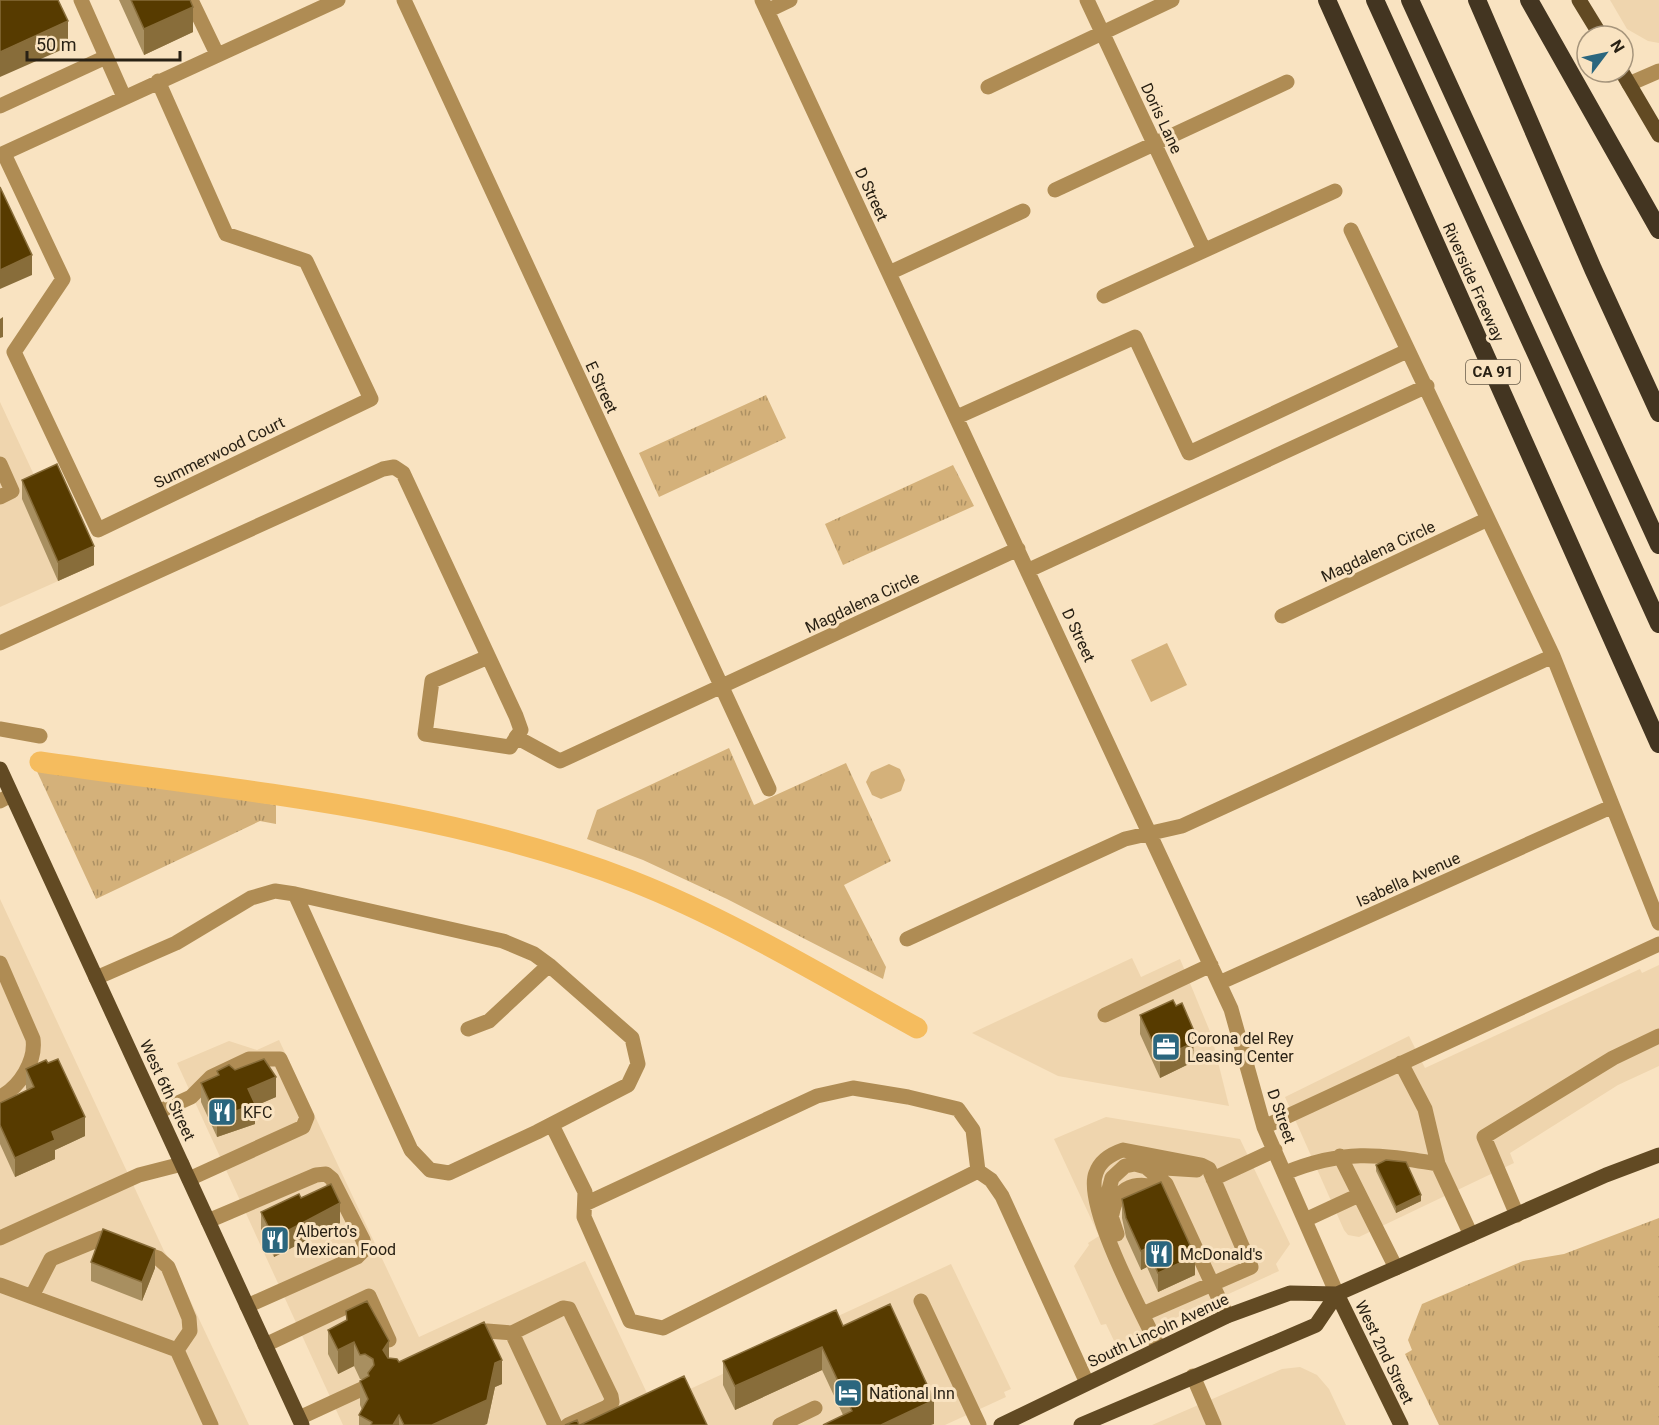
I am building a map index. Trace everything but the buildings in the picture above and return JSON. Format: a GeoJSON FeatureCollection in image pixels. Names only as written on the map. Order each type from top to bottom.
{"type":"FeatureCollection","features":[{"type":"Feature","properties":{"kind":"highway","name":"Riverside Freeway"},"geometry":{"type":"LineString","coordinates":[[1326,0],[1659,744]]}},
{"type":"Feature","properties":{"kind":"highway"},"geometry":{"type":"LineString","coordinates":[[1375,0],[1659,624]]}},
{"type":"Feature","properties":{"kind":"highway"},"geometry":{"type":"LineString","coordinates":[[1410,0],[1659,545]]}},
{"type":"Feature","properties":{"kind":"highway"},"geometry":{"type":"LineString","coordinates":[[1477,0],[1593,268],[1659,413]]}},
{"type":"Feature","properties":{"kind":"highway"},"geometry":{"type":"LineString","coordinates":[[1529,0],[1659,230]]}},
{"type":"Feature","properties":{"kind":"main road"},"geometry":{"type":"LineString","coordinates":[[1579,0],[1593,24]]}},
{"type":"Feature","properties":{"kind":"main road"},"geometry":{"type":"LineString","coordinates":[[1629,84],[1659,135]]}},
{"type":"Feature","properties":{"kind":"main road","name":"West 6th Street"},"geometry":{"type":"LineString","coordinates":[[0,769],[6,798],[96,978],[301,1422]]}},
{"type":"Feature","properties":{"kind":"main road","name":"South Lincoln Avenue"},"geometry":{"type":"LineString","coordinates":[[1001,1425],[1227,1316],[1290,1293],[1337,1294],[1659,1155]]}},
{"type":"Feature","properties":{"kind":"main road"},"geometry":{"type":"LineString","coordinates":[[1081,1425],[1316,1325],[1337,1294]]}},
{"type":"Feature","properties":{"kind":"main road","name":"West 2nd Street"},"geometry":{"type":"LineString","coordinates":[[1337,1294],[1401,1425]]}},
{"type":"Feature","properties":{"kind":"street"},"geometry":{"type":"LineString","coordinates":[[81,0],[124,96]]}},
{"type":"Feature","properties":{"kind":"street"},"geometry":{"type":"LineString","coordinates":[[191,0],[217,54]]}},
{"type":"Feature","properties":{"kind":"street"},"geometry":{"type":"LineString","coordinates":[[2,154],[124,96],[338,0]]}},
{"type":"Feature","properties":{"kind":"street","name":"E Street"},"geometry":{"type":"LineString","coordinates":[[404,0],[769,789]]}},
{"type":"Feature","properties":{"kind":"street"},"geometry":{"type":"LineString","coordinates":[[765,5],[790,0]]}},
{"type":"Feature","properties":{"kind":"street","name":"Doris Lane"},"geometry":{"type":"LineString","coordinates":[[1087,0],[1204,250]]}},
{"type":"Feature","properties":{"kind":"street"},"geometry":{"type":"LineString","coordinates":[[988,87],[1172,0]]}},
{"type":"Feature","properties":{"kind":"street","name":"D Street"},"geometry":{"type":"LineString","coordinates":[[765,5],[1231,1009],[1264,1127],[1337,1294]]}},
{"type":"Feature","properties":{"kind":"street"},"geometry":{"type":"LineString","coordinates":[[0,106],[106,57]]}},
{"type":"Feature","properties":{"kind":"street"},"geometry":{"type":"LineString","coordinates":[[1635,76],[1659,71]]}},
{"type":"Feature","properties":{"kind":"street","name":"Summerwood Court"},"geometry":{"type":"LineString","coordinates":[[2,154],[63,279],[14,352],[98,530],[371,399],[306,261],[226,234],[158,81]]}},
{"type":"Feature","properties":{"kind":"street"},"geometry":{"type":"LineString","coordinates":[[1055,190],[1287,82]]}},
{"type":"Feature","properties":{"kind":"street"},"geometry":{"type":"LineString","coordinates":[[1104,296],[1335,191]]}},
{"type":"Feature","properties":{"kind":"street"},"geometry":{"type":"LineString","coordinates":[[889,273],[1023,211]]}},
{"type":"Feature","properties":{"kind":"street"},"geometry":{"type":"LineString","coordinates":[[1351,230],[1407,351],[1427,386],[1553,656],[1611,807],[1659,923]]}},
{"type":"Feature","properties":{"kind":"street"},"geometry":{"type":"LineString","coordinates":[[957,417],[1135,338],[1189,453],[1407,351]]}},
{"type":"Feature","properties":{"kind":"street"},"geometry":{"type":"LineString","coordinates":[[1029,570],[1427,386]]}},
{"type":"Feature","properties":{"kind":"street"},"geometry":{"type":"LineString","coordinates":[[0,464],[12,491],[0,497]]}},
{"type":"Feature","properties":{"kind":"street"},"geometry":{"type":"LineString","coordinates":[[0,643],[383,469],[394,467],[403,473],[488,657],[521,730],[510,747],[425,734],[432,681],[488,657]]}},
{"type":"Feature","properties":{"kind":"street","name":"Magdalena Circle"},"geometry":{"type":"LineString","coordinates":[[1282,616],[1488,519]]}},
{"type":"Feature","properties":{"kind":"street","name":"Magdalena Circle"},"geometry":{"type":"LineString","coordinates":[[516,737],[560,761],[1018,549]]}},
{"type":"Feature","properties":{"kind":"street"},"geometry":{"type":"LineString","coordinates":[[907,939],[1125,839],[1182,826],[1553,656]]}},
{"type":"Feature","properties":{"kind":"street"},"geometry":{"type":"LineString","coordinates":[[0,729],[40,736]]}},
{"type":"Feature","properties":{"kind":"street","name":"Isabella Avenue"},"geometry":{"type":"LineString","coordinates":[[1219,983],[1611,807]]}},
{"type":"Feature","properties":{"kind":"street"},"geometry":{"type":"LineString","coordinates":[[96,978],[192,934],[251,898],[275,891],[295,894],[503,941],[534,954],[632,1038],[638,1064],[628,1085],[552,1125],[449,1173],[430,1170],[411,1150],[295,894]]}},
{"type":"Feature","properties":{"kind":"street"},"geometry":{"type":"LineString","coordinates":[[1264,1127],[1659,944]]}},
{"type":"Feature","properties":{"kind":"street"},"geometry":{"type":"LineString","coordinates":[[0,963],[33,1038],[34,1048],[28,1067],[9,1092],[0,1096]]}},
{"type":"Feature","properties":{"kind":"street"},"geometry":{"type":"LineString","coordinates":[[468,1029],[489,1021],[549,965]]}},
{"type":"Feature","properties":{"kind":"street"},"geometry":{"type":"LineString","coordinates":[[1105,1015],[1211,965]]}},
{"type":"Feature","properties":{"kind":"street"},"geometry":{"type":"LineString","coordinates":[[1517,1215],[1484,1137],[1613,1058],[1659,1036]]}},
{"type":"Feature","properties":{"kind":"street"},"geometry":{"type":"LineString","coordinates":[[1401,1063],[1425,1109],[1438,1164],[1471,1235]]}},
{"type":"Feature","properties":{"kind":"street"},"geometry":{"type":"LineString","coordinates":[[158,1112],[254,1068],[267,1068],[276,1075],[295,1113],[298,1130],[189,1179]]}},
{"type":"Feature","properties":{"kind":"street"},"geometry":{"type":"LineString","coordinates":[[585,1204],[817,1096],[853,1088],[908,1097],[958,1109],[973,1130],[978,1171]]}},
{"type":"Feature","properties":{"kind":"street"},"geometry":{"type":"LineString","coordinates":[[552,1125],[585,1192],[584,1217],[630,1321],[663,1328],[978,1171]]}},
{"type":"Feature","properties":{"kind":"street"},"geometry":{"type":"LineString","coordinates":[[1123,1150],[1201,1165],[1211,1174],[1251,1267],[1147,1312],[1100,1218],[1095,1203],[1095,1173],[1111,1154],[1123,1150]]}},
{"type":"Feature","properties":{"kind":"street"},"geometry":{"type":"LineString","coordinates":[[1159,1348],[1106,1201],[1112,1178],[1125,1166],[1135,1164],[1211,1174],[1275,1150]]}},
{"type":"Feature","properties":{"kind":"street"},"geometry":{"type":"LineString","coordinates":[[1285,1173],[1313,1161],[1340,1156],[1391,1156],[1438,1164]]}},
{"type":"Feature","properties":{"kind":"street"},"geometry":{"type":"LineString","coordinates":[[1340,1156],[1396,1268]]}},
{"type":"Feature","properties":{"kind":"street"},"geometry":{"type":"LineString","coordinates":[[0,1238],[139,1175],[182,1164]]}},
{"type":"Feature","properties":{"kind":"street"},"geometry":{"type":"LineString","coordinates":[[1146,1167],[1166,1184],[1227,1316]]}},
{"type":"Feature","properties":{"kind":"street"},"geometry":{"type":"LineString","coordinates":[[978,1171],[992,1180],[1002,1196],[1087,1383]]}},
{"type":"Feature","properties":{"kind":"street"},"geometry":{"type":"LineString","coordinates":[[208,1221],[316,1175],[326,1174],[332,1179],[363,1240],[364,1249],[357,1257],[247,1306]]}},
{"type":"Feature","properties":{"kind":"street"},"geometry":{"type":"LineString","coordinates":[[1111,1219],[1114,1201],[1122,1192],[1136,1185],[1148,1184],[1173,1197]]}},
{"type":"Feature","properties":{"kind":"street"},"geometry":{"type":"LineString","coordinates":[[1305,1220],[1359,1195]]}},
{"type":"Feature","properties":{"kind":"street"},"geometry":{"type":"LineString","coordinates":[[32,1296],[51,1259],[91,1241],[102,1238],[158,1258],[168,1267],[187,1310],[190,1331],[177,1350]]}},
{"type":"Feature","properties":{"kind":"street"},"geometry":{"type":"LineString","coordinates":[[0,1285],[177,1350],[211,1425]]}},
{"type":"Feature","properties":{"kind":"street"},"geometry":{"type":"LineString","coordinates":[[265,1345],[369,1296],[389,1340]]}},
{"type":"Feature","properties":{"kind":"street"},"geometry":{"type":"LineString","coordinates":[[921,1301],[979,1425]]}},
{"type":"Feature","properties":{"kind":"street"},"geometry":{"type":"LineString","coordinates":[[456,1346],[487,1331],[512,1332],[563,1308],[569,1309],[573,1313],[612,1402],[607,1407],[568,1425]]}},
{"type":"Feature","properties":{"kind":"street"},"geometry":{"type":"LineString","coordinates":[[512,1332],[555,1425]]}},
{"type":"Feature","properties":{"kind":"street"},"geometry":{"type":"LineString","coordinates":[[1193,1376],[1214,1425]]}},
{"type":"Feature","properties":{"kind":"street"},"geometry":{"type":"LineString","coordinates":[[301,1422],[364,1388]]}},
{"type":"Feature","properties":{"kind":"street"},"geometry":{"type":"LineString","coordinates":[[780,1425],[815,1408]]}},
{"type":"Feature","properties":{"kind":"shaded area"},"geometry":{"type":"Polygon","coordinates":[[[1610,0],[1659,0],[1659,43],[1648,41],[1635,34],[1635,24],[1624,24],[1610,0]]]}},
{"type":"Feature","properties":{"kind":"shaded area"},"geometry":{"type":"Polygon","coordinates":[[[0,402],[41,490],[57,483],[94,565],[0,607],[0,402]]]}},
{"type":"Feature","properties":{"kind":"shaded area"},"geometry":{"type":"Polygon","coordinates":[[[0,899],[164,1251],[175,1268],[249,1425],[0,1425],[0,899]]]}},
{"type":"Feature","properties":{"kind":"shaded area"},"geometry":{"type":"Polygon","coordinates":[[[1132,958],[1141,977],[1180,959],[1211,1034],[1229,1106],[1058,1076],[972,1033],[1132,958]]]}},
{"type":"Feature","properties":{"kind":"shaded area"},"geometry":{"type":"Polygon","coordinates":[[[1659,965],[1659,1066],[1618,1085],[1510,1153],[1514,1163],[1359,1237],[1348,1235],[1285,1097],[1409,1036],[1425,1068],[1640,969],[1642,973],[1659,965]]]}},
{"type":"Feature","properties":{"kind":"shaded area"},"geometry":{"type":"Polygon","coordinates":[[[279,1040],[419,1337],[585,1261],[653,1406],[829,1325],[836,1317],[951,1264],[1011,1389],[1004,1392],[1006,1397],[945,1425],[343,1425],[177,1063],[229,1041],[257,1050],[279,1040]]]}},
{"type":"Feature","properties":{"kind":"shaded area"},"geometry":{"type":"Polygon","coordinates":[[[1106,1117],[1240,1139],[1290,1244],[1276,1264],[1279,1271],[1116,1345],[1106,1324],[1101,1325],[1074,1266],[1089,1245],[1088,1243],[1099,1236],[1054,1139],[1106,1117]]]}},
{"type":"Feature","properties":{"kind":"shaded area"},"geometry":{"type":"Polygon","coordinates":[[[1300,1367],[1317,1375],[1329,1389],[1346,1425],[1152,1425],[1282,1369],[1300,1367]]]}},
{"type":"Feature","properties":{"kind":"green space"},"geometry":{"type":"Polygon","coordinates":[[[766,395],[786,438],[659,497],[639,453],[766,395]]]}},
{"type":"Feature","properties":{"kind":"green space"},"geometry":{"type":"Polygon","coordinates":[[[953,465],[974,506],[843,565],[825,524],[953,465]]]}},
{"type":"Feature","properties":{"kind":"green space"},"geometry":{"type":"Polygon","coordinates":[[[1167,643],[1187,685],[1151,702],[1131,660],[1167,643]]]}},
{"type":"Feature","properties":{"kind":"green space"},"geometry":{"type":"Polygon","coordinates":[[[729,748],[754,805],[846,763],[891,861],[844,885],[886,967],[883,979],[727,899],[643,860],[587,839],[597,810],[729,748]]]}},
{"type":"Feature","properties":{"kind":"green space"},"geometry":{"type":"Polygon","coordinates":[[[889,764],[900,769],[905,780],[901,791],[881,799],[872,795],[866,782],[871,772],[889,764]]]}},
{"type":"Feature","properties":{"kind":"green space"},"geometry":{"type":"Polygon","coordinates":[[[35,767],[276,805],[276,824],[260,821],[96,899],[35,767]]]}},
{"type":"Feature","properties":{"kind":"green space"},"geometry":{"type":"Polygon","coordinates":[[[1659,1218],[1659,1425],[1439,1425],[1405,1354],[1412,1350],[1408,1340],[1422,1304],[1523,1261],[1564,1254],[1659,1218]]]}},
{"type":"Feature","properties":{"kind":"waterway"},"geometry":{"type":"LineString","coordinates":[[40,762],[340,805],[488,836],[561,856],[632,881],[705,913],[777,950],[917,1028]]}},
{"type":"Feature","properties":{"kind":"place","name":"Corona del Rey Leasing Center"},"geometry":{"type":"Point","coordinates":[1166,1047]}},
{"type":"Feature","properties":{"kind":"place","name":"KFC"},"geometry":{"type":"Point","coordinates":[222,1112]}},
{"type":"Feature","properties":{"kind":"place","name":"Alberto's Mexican Food"},"geometry":{"type":"Point","coordinates":[275,1240]}},
{"type":"Feature","properties":{"kind":"place","name":"McDonald's"},"geometry":{"type":"Point","coordinates":[1159,1254]}},
{"type":"Feature","properties":{"kind":"place","name":"National Inn"},"geometry":{"type":"Point","coordinates":[848,1393]}}]}
